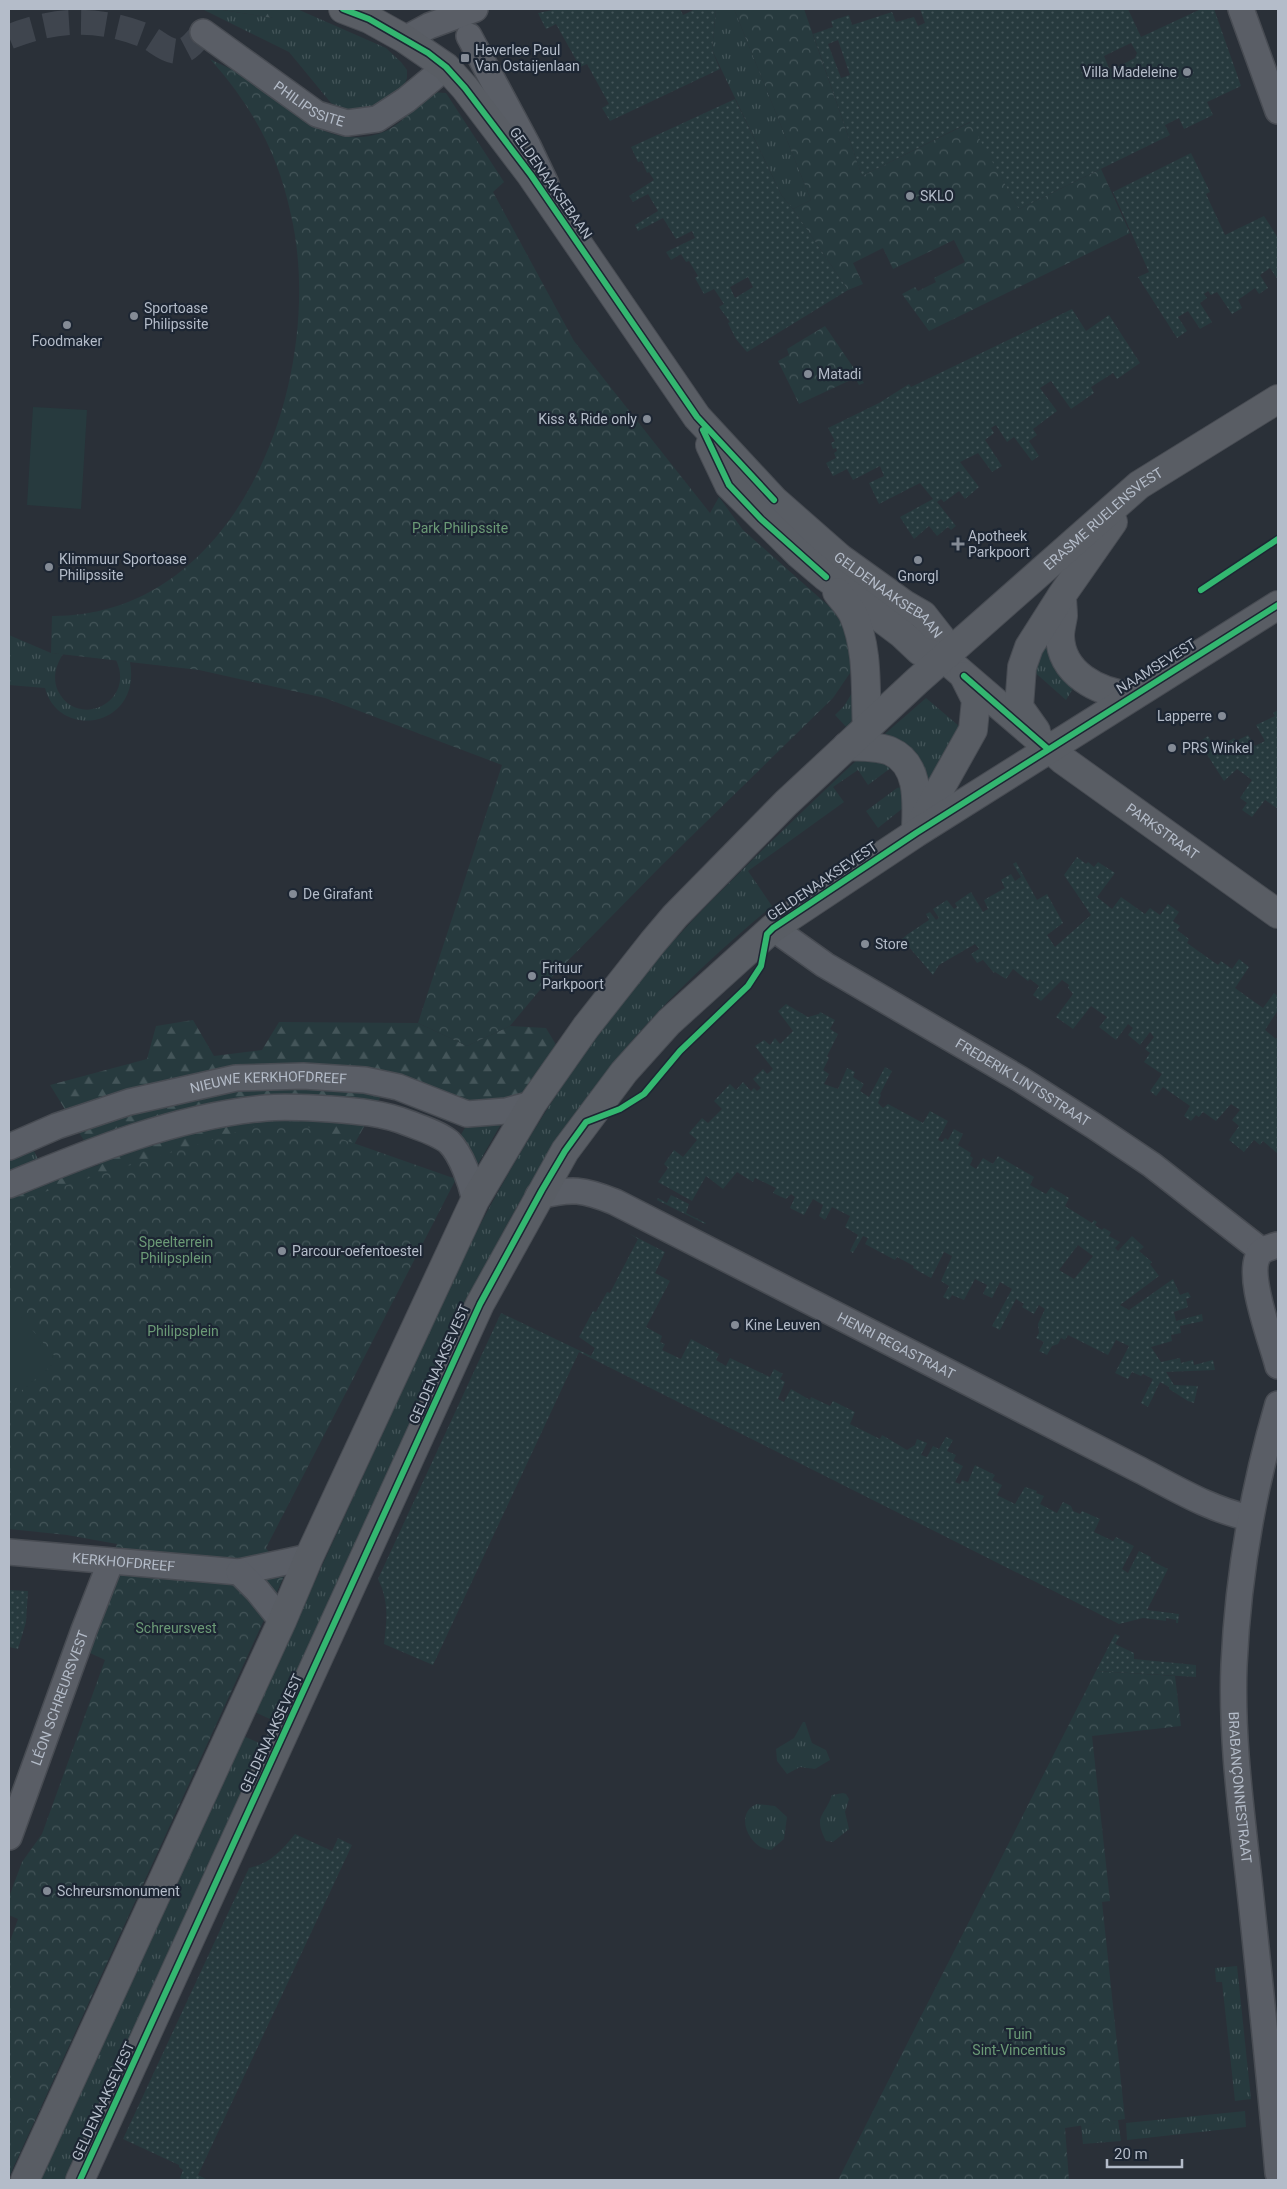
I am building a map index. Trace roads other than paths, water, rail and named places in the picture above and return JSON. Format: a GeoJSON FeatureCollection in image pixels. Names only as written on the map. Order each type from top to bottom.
{"type":"FeatureCollection","features":[{"type":"Feature","properties":{"kind":"main road","name":"GELDENAAKSEBAAN"},"geometry":{"type":"LineString","coordinates":[[343,9],[369,19],[405,39],[446,67],[465,88],[561,218],[696,417],[729,485],[761,519],[826,578],[902,634],[920,651],[944,658],[941,638],[923,615],[904,604],[840,558],[750,476],[696,417]]}},
{"type":"Feature","properties":{"kind":"main road","name":"ERASME RUELENSVEST"},"geometry":{"type":"LineString","coordinates":[[944,658],[1138,485],[1278,398]]}},
{"type":"Feature","properties":{"kind":"main road"},"geometry":{"type":"LineString","coordinates":[[1048,749],[1019,707],[1022,668],[1029,647],[1062,595],[1138,485]]}},
{"type":"Feature","properties":{"kind":"main road"},"geometry":{"type":"LineString","coordinates":[[826,578],[852,612],[861,640],[866,669],[857,737]]}},
{"type":"Feature","properties":{"kind":"main road"},"geometry":{"type":"LineString","coordinates":[[1062,595],[1063,616],[1060,636],[1064,655],[1072,670],[1085,681],[1111,694],[1130,696]]}},
{"type":"Feature","properties":{"kind":"main road","name":"NAAMSEVEST"},"geometry":{"type":"LineString","coordinates":[[1048,749],[1278,604]]}},
{"type":"Feature","properties":{"kind":"main road"},"geometry":{"type":"LineString","coordinates":[[25,2180],[282,1621],[309,1556],[475,1200],[532,1104],[586,1027],[675,916],[786,804],[944,658],[1048,749]]}},
{"type":"Feature","properties":{"kind":"main road"},"geometry":{"type":"LineString","coordinates":[[916,833],[973,730],[976,700],[964,676]]}},
{"type":"Feature","properties":{"kind":"main road"},"geometry":{"type":"LineString","coordinates":[[857,737],[890,751],[903,760],[910,770],[917,794],[916,833]]}},
{"type":"Feature","properties":{"kind":"main road","name":"GELDENAAKSEVEST"},"geometry":{"type":"LineString","coordinates":[[80,2180],[480,1304],[538,1196],[565,1151],[624,1072],[669,1022],[772,928],[1048,749]]}},
{"type":"Feature","properties":{"kind":"main road","name":"PARKSTRAAT"},"geometry":{"type":"LineString","coordinates":[[1048,749],[1127,808],[1278,914]]}},
{"type":"Feature","properties":{"kind":"street"},"geometry":{"type":"LineString","coordinates":[[405,39],[429,26],[475,9]]}},
{"type":"Feature","properties":{"kind":"street"},"geometry":{"type":"LineString","coordinates":[[1241,9],[1278,111]]}},
{"type":"Feature","properties":{"kind":"street","name":"PHILIPSSITE"},"geometry":{"type":"LineString","coordinates":[[203,32],[316,114],[348,123],[377,119],[406,100],[446,67]]}},
{"type":"Feature","properties":{"kind":"street","name":"GELDENAAKSEBAAN"},"geometry":{"type":"LineString","coordinates":[[469,36],[528,146],[561,218]]}},
{"type":"Feature","properties":{"kind":"street","name":"FREDERIK LINTSSTRAAT"},"geometry":{"type":"LineString","coordinates":[[772,928],[825,965],[1020,1079],[1094,1126],[1270,1248],[1256,1262],[1255,1274],[1262,1313],[1278,1366]]}},
{"type":"Feature","properties":{"kind":"street","name":"NIEUWE KERKHOFDREEF"},"geometry":{"type":"LineString","coordinates":[[9,1147],[47,1130],[129,1102],[236,1078],[303,1076],[365,1080],[398,1087],[467,1114],[506,1111],[532,1104]]}},
{"type":"Feature","properties":{"kind":"street"},"geometry":{"type":"LineString","coordinates":[[163,1094],[170,1127]]}},
{"type":"Feature","properties":{"kind":"street","name":"NIEUWE KERKHOFDREEF"},"geometry":{"type":"LineString","coordinates":[[9,1185],[62,1163],[152,1131],[241,1111],[268,1108],[362,1111],[393,1117],[435,1134],[449,1143],[470,1176],[475,1200]]}},
{"type":"Feature","properties":{"kind":"street"},"geometry":{"type":"LineString","coordinates":[[47,1130],[62,1163]]}},
{"type":"Feature","properties":{"kind":"street","name":"HENRI REGASTRAAT"},"geometry":{"type":"LineString","coordinates":[[538,1196],[561,1190],[577,1190],[593,1193],[615,1202],[1140,1470],[1234,1515],[1250,1518]]}},
{"type":"Feature","properties":{"kind":"street","name":"BRABANÇONNESTRAAT"},"geometry":{"type":"LineString","coordinates":[[1278,1404],[1262,1458],[1250,1518],[1237,1618],[1234,1666],[1238,1780],[1278,2173]]}},
{"type":"Feature","properties":{"kind":"street","name":"KERKHOFDREEF"},"geometry":{"type":"LineString","coordinates":[[9,1552],[239,1572],[309,1556]]}},
{"type":"Feature","properties":{"kind":"street","name":"LÉON SCHREURSVEST"},"geometry":{"type":"LineString","coordinates":[[9,1837],[111,1561]]}},
{"type":"Feature","properties":{"kind":"street"},"geometry":{"type":"LineString","coordinates":[[239,1572],[257,1590],[282,1621]]}},
{"type":"Feature","properties":{"kind":"tunnel"},"geometry":{"type":"LineString","coordinates":[[9,37],[43,26],[60,23],[94,23],[128,30],[146,36],[166,48],[180,51],[187,49],[203,32]]}},
{"type":"Feature","properties":{"kind":"place","name":"Heverlee Paul Van Ostaijenlaan"},"geometry":{"type":"Point","coordinates":[465,58]}},
{"type":"Feature","properties":{"kind":"place","name":"Villa Madeleine"},"geometry":{"type":"Point","coordinates":[1187,72]}},
{"type":"Feature","properties":{"kind":"place","name":"SKLO"},"geometry":{"type":"Point","coordinates":[910,196]}},
{"type":"Feature","properties":{"kind":"place","name":"Sportoase Philipssite"},"geometry":{"type":"Point","coordinates":[134,316]}},
{"type":"Feature","properties":{"kind":"place","name":"Foodmaker"},"geometry":{"type":"Point","coordinates":[67,325]}},
{"type":"Feature","properties":{"kind":"place","name":"Matadi"},"geometry":{"type":"Point","coordinates":[808,374]}},
{"type":"Feature","properties":{"kind":"place","name":"Kiss & Ride only"},"geometry":{"type":"Point","coordinates":[647,419]}},
{"type":"Feature","properties":{"kind":"place","name":"Apotheek Parkpoort"},"geometry":{"type":"Point","coordinates":[958,544]}},
{"type":"Feature","properties":{"kind":"place","name":"Gnorgl"},"geometry":{"type":"Point","coordinates":[918,560]}},
{"type":"Feature","properties":{"kind":"place","name":"Klimmuur Sportoase Philipssite"},"geometry":{"type":"Point","coordinates":[49,567]}},
{"type":"Feature","properties":{"kind":"place","name":"Lapperre"},"geometry":{"type":"Point","coordinates":[1222,716]}},
{"type":"Feature","properties":{"kind":"place","name":"PRS Winkel"},"geometry":{"type":"Point","coordinates":[1172,748]}},
{"type":"Feature","properties":{"kind":"place","name":"De Girafant"},"geometry":{"type":"Point","coordinates":[293,894]}},
{"type":"Feature","properties":{"kind":"place","name":"Store"},"geometry":{"type":"Point","coordinates":[865,944]}},
{"type":"Feature","properties":{"kind":"place","name":"Frituur Parkpoort"},"geometry":{"type":"Point","coordinates":[532,976]}},
{"type":"Feature","properties":{"kind":"place","name":"Parcour-oefentoestel"},"geometry":{"type":"Point","coordinates":[282,1251]}},
{"type":"Feature","properties":{"kind":"place","name":"Kine Leuven"},"geometry":{"type":"Point","coordinates":[735,1325]}},
{"type":"Feature","properties":{"kind":"place","name":"Schreursmonument"},"geometry":{"type":"Point","coordinates":[47,1891]}},
{"type":"Feature","properties":{"kind":"park label","name":"Park Philipssite"},"geometry":{"type":"Point","coordinates":[460,528]}},
{"type":"Feature","properties":{"kind":"park label","name":"Speelterrein Philipsplein"},"geometry":{"type":"Point","coordinates":[176,1250]}},
{"type":"Feature","properties":{"kind":"park label","name":"Philipsplein"},"geometry":{"type":"Point","coordinates":[183,1331]}},
{"type":"Feature","properties":{"kind":"park label","name":"Schreursvest"},"geometry":{"type":"Point","coordinates":[176,1628]}},
{"type":"Feature","properties":{"kind":"park label","name":"Tuin Sint-Vincentius"},"geometry":{"type":"Point","coordinates":[1019,2042]}}]}
